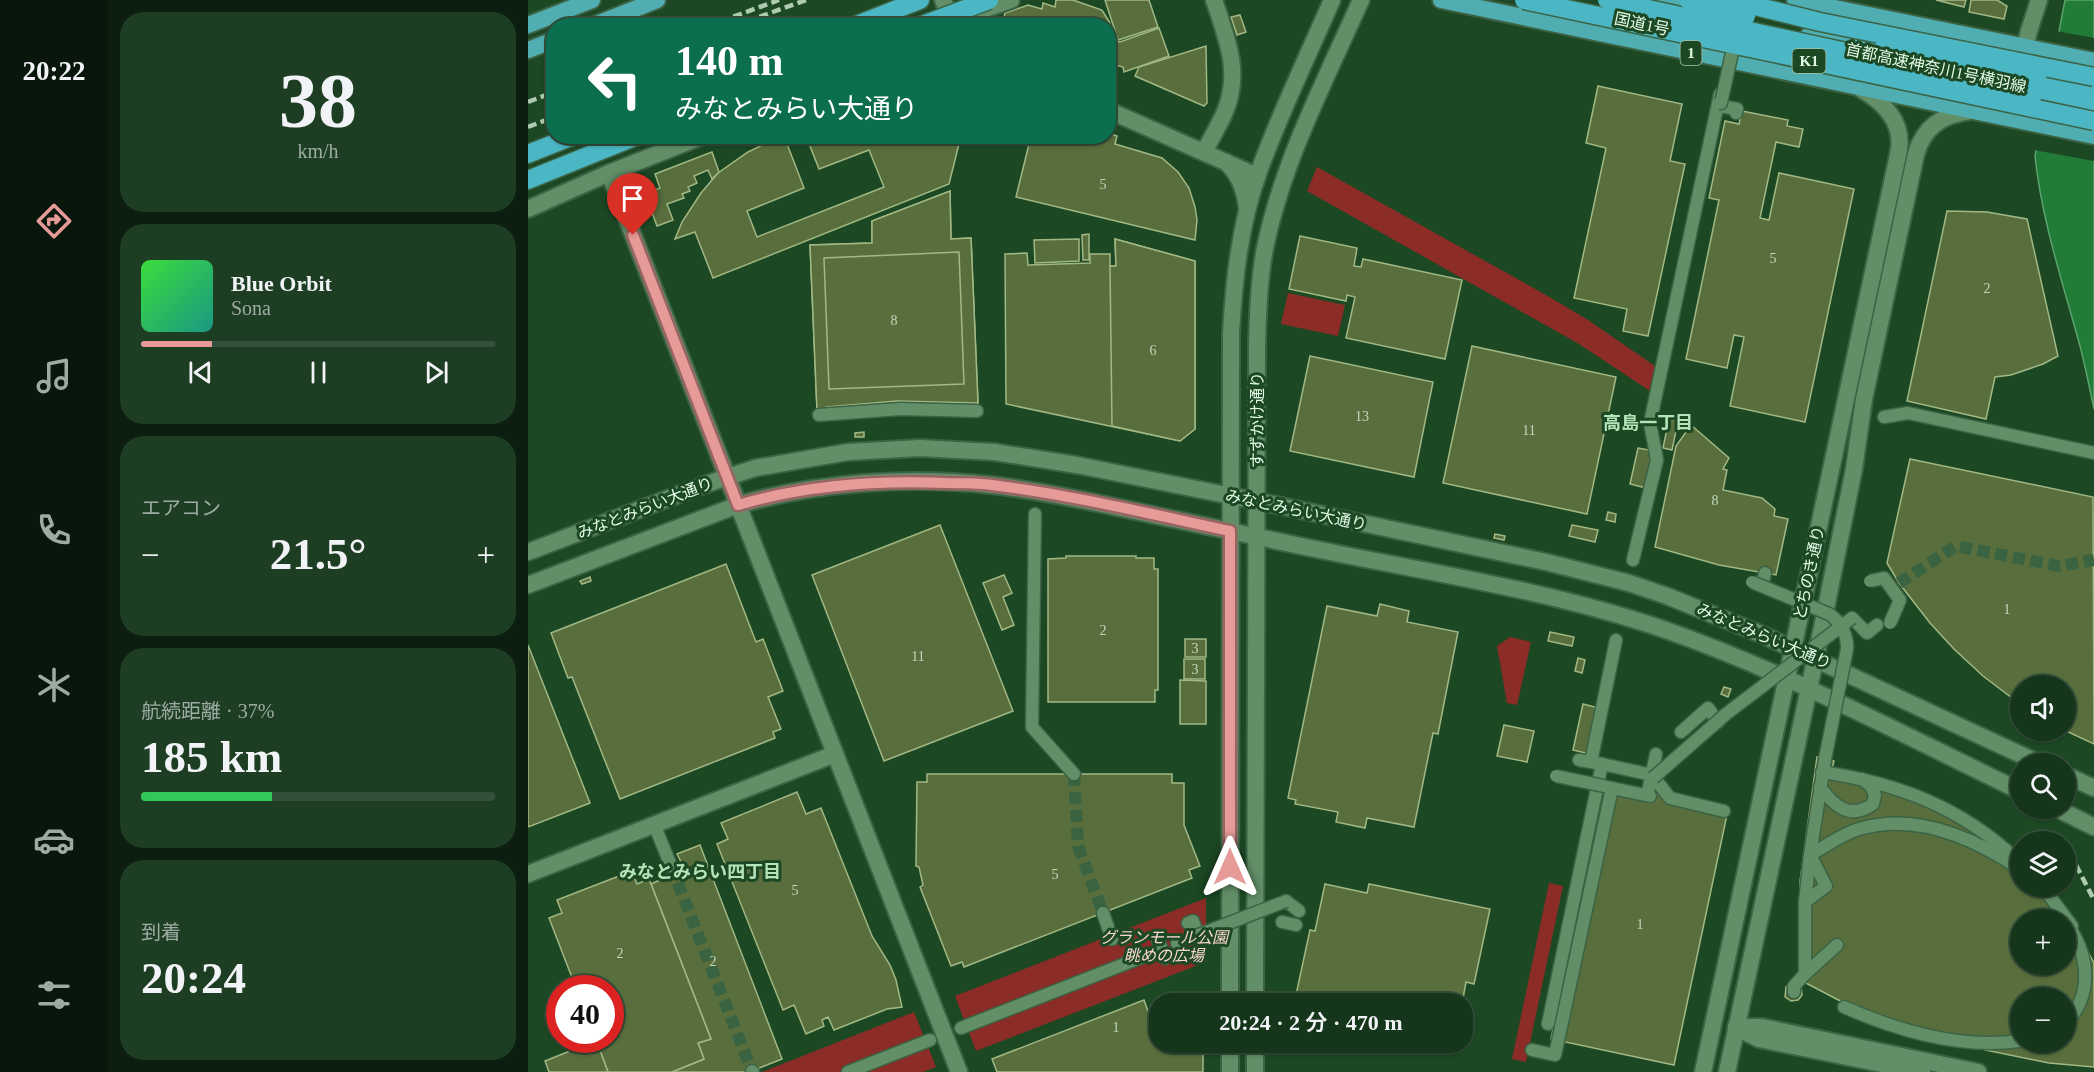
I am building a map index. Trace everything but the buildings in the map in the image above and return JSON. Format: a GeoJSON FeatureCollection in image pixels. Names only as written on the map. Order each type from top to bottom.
{"type":"FeatureCollection","features":[{"type":"Feature","properties":{"kind":"highway"},"geometry":{"type":"LineString","coordinates":[[528,25],[592,0]]}},
{"type":"Feature","properties":{"kind":"highway"},"geometry":{"type":"LineString","coordinates":[[612,18],[657,0]]}},
{"type":"Feature","properties":{"kind":"highway"},"geometry":{"type":"LineString","coordinates":[[874,18],[920,0]]}},
{"type":"Feature","properties":{"kind":"highway"},"geometry":{"type":"LineString","coordinates":[[941,18],[989,0]]}},
{"type":"Feature","properties":{"kind":"highway","name":"国道1号"},"geometry":{"type":"LineString","coordinates":[[1441,0],[2094,136]]}},
{"type":"Feature","properties":{"kind":"highway","name":"首都高速神奈川1号横羽線"},"geometry":{"type":"LineString","coordinates":[[1524,0],[2094,121]]}},
{"type":"Feature","properties":{"kind":"highway","name":"国道1号"},"geometry":{"type":"LineString","coordinates":[[1562,0],[1828,59],[1941,105]]}},
{"type":"Feature","properties":{"kind":"highway"},"geometry":{"type":"LineString","coordinates":[[1607,0],[2094,105]]}},
{"type":"Feature","properties":{"kind":"highway","name":"国道1号"},"geometry":{"type":"LineString","coordinates":[[1650,0],[1821,38],[1852,42],[1907,42],[1969,36]]}},
{"type":"Feature","properties":{"kind":"highway"},"geometry":{"type":"LineString","coordinates":[[1688,0],[1774,23],[2094,92]]}},
{"type":"Feature","properties":{"kind":"highway","name":"首都高速神奈川1号横羽線"},"geometry":{"type":"LineString","coordinates":[[1731,0],[1820,22],[2094,77]]}},
{"type":"Feature","properties":{"kind":"highway","name":"国道1号"},"geometry":{"type":"LineString","coordinates":[[1795,0],[2094,61]]}},
{"type":"Feature","properties":{"kind":"highway"},"geometry":{"type":"LineString","coordinates":[[528,50],[546,43]]}},
{"type":"Feature","properties":{"kind":"highway"},"geometry":{"type":"LineString","coordinates":[[528,154],[553,144]]}},
{"type":"Feature","properties":{"kind":"highway"},"geometry":{"type":"LineString","coordinates":[[528,180],[617,144]]}},
{"type":"Feature","properties":{"kind":"street"},"geometry":{"type":"LineString","coordinates":[[943,0],[950,18]]}},
{"type":"Feature","properties":{"kind":"street"},"geometry":{"type":"LineString","coordinates":[[960,18],[1011,0]]}},
{"type":"Feature","properties":{"kind":"street"},"geometry":{"type":"LineString","coordinates":[[1204,152],[1224,114],[1230,98],[1232,81],[1232,57],[1214,0]]}},
{"type":"Feature","properties":{"kind":"street","name":"すずかけ通り"},"geometry":{"type":"LineString","coordinates":[[1230,531],[1232,303],[1238,252],[1257,176],[1332,0]]}},
{"type":"Feature","properties":{"kind":"street","name":"すずかけ通り"},"geometry":{"type":"LineString","coordinates":[[1255,993],[1256,502],[1259,296],[1265,250],[1293,154],[1361,0]]}},
{"type":"Feature","properties":{"kind":"street"},"geometry":{"type":"LineString","coordinates":[[1736,113],[1737,109],[1720,106],[1720,103],[1743,0]]}},
{"type":"Feature","properties":{"kind":"street"},"geometry":{"type":"LineString","coordinates":[[2025,47],[2039,0]]}},
{"type":"Feature","properties":{"kind":"street"},"geometry":{"type":"LineString","coordinates":[[1633,560],[1657,460],[1650,423],[1721,87]]}},
{"type":"Feature","properties":{"kind":"street","name":"とちのき通り"},"geometry":{"type":"LineString","coordinates":[[1808,690],[1854,469],[1907,152],[1894,118],[1880,102],[1861,89]]}},
{"type":"Feature","properties":{"kind":"street","name":"とちのき通り"},"geometry":{"type":"LineString","coordinates":[[1703,1072],[1793,648],[1907,152],[1937,121],[1960,112],[1971,111]]}},
{"type":"Feature","properties":{"kind":"street"},"geometry":{"type":"LineString","coordinates":[[1116,114],[1257,176]]}},
{"type":"Feature","properties":{"kind":"street"},"geometry":{"type":"LineString","coordinates":[[528,209],[609,173],[683,144]]}},
{"type":"Feature","properties":{"kind":"street"},"geometry":{"type":"LineString","coordinates":[[1225,161],[1241,183],[1247,212]]}},
{"type":"Feature","properties":{"kind":"street"},"geometry":{"type":"LineString","coordinates":[[609,173],[959,1072]]}},
{"type":"Feature","properties":{"kind":"street"},"geometry":{"type":"LineString","coordinates":[[819,415],[900,405],[978,411]]}},
{"type":"Feature","properties":{"kind":"street"},"geometry":{"type":"LineString","coordinates":[[1884,417],[1908,412],[2094,453]]}},
{"type":"Feature","properties":{"kind":"street","name":"みなとみらい大通り"},"geometry":{"type":"LineString","coordinates":[[528,552],[727,476],[755,468],[840,453],[920,448],[994,452],[1077,465],[1546,562],[1629,583],[1724,618],[1793,648],[2018,753]]}},
{"type":"Feature","properties":{"kind":"street","name":"みなとみらい大通り"},"geometry":{"type":"LineString","coordinates":[[528,585],[738,505],[798,490],[852,484],[921,482],[990,484],[1071,498],[1537,595],[1622,616],[1716,649],[2010,786]]}},
{"type":"Feature","properties":{"kind":"street"},"geometry":{"type":"LineString","coordinates":[[1035,514],[1032,727],[1074,774]]}},
{"type":"Feature","properties":{"kind":"street"},"geometry":{"type":"LineString","coordinates":[[1230,531],[1230,993]]}},
{"type":"Feature","properties":{"kind":"street"},"geometry":{"type":"LineString","coordinates":[[1870,581],[1884,578],[1895,586],[1900,600],[1890,623]]}},
{"type":"Feature","properties":{"kind":"street"},"geometry":{"type":"LineString","coordinates":[[1760,580],[1829,614],[1846,635],[1847,650],[1822,772],[1810,855],[1805,902],[1804,974]]}},
{"type":"Feature","properties":{"kind":"street"},"geometry":{"type":"LineString","coordinates":[[1649,795],[1653,778],[1722,718],[1840,626],[1852,618],[1867,633],[1877,625]]}},
{"type":"Feature","properties":{"kind":"street"},"geometry":{"type":"LineString","coordinates":[[1548,1024],[1591,762],[1616,640]]}},
{"type":"Feature","properties":{"kind":"street"},"geometry":{"type":"LineString","coordinates":[[1727,1072],[1808,690]]}},
{"type":"Feature","properties":{"kind":"street"},"geometry":{"type":"LineString","coordinates":[[1681,732],[1694,716],[1708,708],[1722,718]]}},
{"type":"Feature","properties":{"kind":"street"},"geometry":{"type":"LineString","coordinates":[[528,873],[835,754]]}},
{"type":"Feature","properties":{"kind":"street"},"geometry":{"type":"LineString","coordinates":[[1649,795],[1656,754]]}},
{"type":"Feature","properties":{"kind":"street"},"geometry":{"type":"LineString","coordinates":[[1591,762],[1652,775],[1670,798],[1724,811]]}},
{"type":"Feature","properties":{"kind":"street"},"geometry":{"type":"LineString","coordinates":[[1822,772],[1839,769],[1861,778],[1904,790],[1940,807],[1983,832],[2010,854]]}},
{"type":"Feature","properties":{"kind":"street"},"geometry":{"type":"LineString","coordinates":[[1556,776],[1649,795]]}},
{"type":"Feature","properties":{"kind":"street"},"geometry":{"type":"LineString","coordinates":[[1820,787],[1840,808],[1858,812],[1874,804],[1875,795],[1871,786],[1861,778]]}},
{"type":"Feature","properties":{"kind":"street"},"geometry":{"type":"LineString","coordinates":[[2076,780],[2094,788]]}},
{"type":"Feature","properties":{"kind":"street"},"geometry":{"type":"LineString","coordinates":[[1539,1050],[1555,1055],[1608,787]]}},
{"type":"Feature","properties":{"kind":"street"},"geometry":{"type":"LineString","coordinates":[[2076,818],[2094,827]]}},
{"type":"Feature","properties":{"kind":"street"},"geometry":{"type":"LineString","coordinates":[[654,824],[671,866]]}},
{"type":"Feature","properties":{"kind":"street"},"geometry":{"type":"LineString","coordinates":[[1810,855],[1858,829],[1890,824],[1916,825],[1968,838],[2010,863]]}},
{"type":"Feature","properties":{"kind":"street"},"geometry":{"type":"LineString","coordinates":[[1805,902],[1826,886],[1810,855]]}},
{"type":"Feature","properties":{"kind":"street"},"geometry":{"type":"LineString","coordinates":[[2049,897],[2067,919],[2094,968]]}},
{"type":"Feature","properties":{"kind":"street"},"geometry":{"type":"LineString","coordinates":[[961,1028],[1286,900],[1299,911]]}},
{"type":"Feature","properties":{"kind":"street"},"geometry":{"type":"LineString","coordinates":[[1103,913],[1112,939]]}},
{"type":"Feature","properties":{"kind":"street"},"geometry":{"type":"LineString","coordinates":[[1171,946],[1193,921],[1188,923]]}},
{"type":"Feature","properties":{"kind":"street"},"geometry":{"type":"LineString","coordinates":[[1282,922],[1296,925]]}},
{"type":"Feature","properties":{"kind":"street"},"geometry":{"type":"LineString","coordinates":[[2076,939],[2085,954],[2089,976],[2085,998],[2076,1011]]}},
{"type":"Feature","properties":{"kind":"street"},"geometry":{"type":"LineString","coordinates":[[1794,993],[1794,986],[1804,974],[1837,945]]}},
{"type":"Feature","properties":{"kind":"street"},"geometry":{"type":"LineString","coordinates":[[1844,1007],[1871,1018],[1931,1036],[1978,1043],[2010,1041]]}},
{"type":"Feature","properties":{"kind":"street"},"geometry":{"type":"LineString","coordinates":[[1736,1028],[1762,1026],[1978,1072]]}},
{"type":"Feature","properties":{"kind":"street"},"geometry":{"type":"LineString","coordinates":[[1736,1028],[1759,1039],[1922,1072]]}},
{"type":"Feature","properties":{"kind":"street"},"geometry":{"type":"LineString","coordinates":[[848,1072],[930,1040]]}},
{"type":"Feature","properties":{"kind":"street"},"geometry":{"type":"LineString","coordinates":[[1230,1053],[1230,1072]]}},
{"type":"Feature","properties":{"kind":"street"},"geometry":{"type":"LineString","coordinates":[[1255,1053],[1255,1072]]}},
{"type":"Feature","properties":{"kind":"green space"},"geometry":{"type":"Polygon","coordinates":[[[1317,167],[1588,320],[1655,366],[1650,391],[1579,344],[1307,191],[1317,167]]]}},
{"type":"Feature","properties":{"kind":"green space"},"geometry":{"type":"Polygon","coordinates":[[[1288,293],[1345,305],[1338,336],[1281,324],[1288,293]]]}},
{"type":"Feature","properties":{"kind":"green space"},"geometry":{"type":"Polygon","coordinates":[[[1510,637],[1531,642],[1517,705],[1507,703],[1497,646],[1510,637]]]}},
{"type":"Feature","properties":{"kind":"green space"},"geometry":{"type":"Polygon","coordinates":[[[1549,883],[1563,886],[1526,1062],[1512,1059],[1549,883]]]}},
{"type":"Feature","properties":{"kind":"green space","name":"グランモール公園 眺めの広場"},"geometry":{"type":"Polygon","coordinates":[[[1206,898],[1206,962],[976,1051],[955,996],[1206,898]]]}},
{"type":"Feature","properties":{"kind":"green space"},"geometry":{"type":"Polygon","coordinates":[[[914,1012],[936,1067],[923,1072],[762,1072],[914,1012]]]}},
{"type":"Feature","properties":{"kind":"shaded area"},"geometry":{"type":"Polygon","coordinates":[[[2065,0],[2094,0],[2094,409],[2081,350],[2048,230],[2035,156],[2065,0]]]}},
{"type":"Feature","properties":{"kind":"pier"},"geometry":{"type":"Polygon","coordinates":[[[2056,31],[2094,38],[2094,161],[2034,150],[2056,31]]]}},
{"type":"Feature","properties":{"kind":"tunnel"},"geometry":{"type":"LineString","coordinates":[[1899,583],[1956,546],[2059,566],[2094,560]]}},
{"type":"Feature","properties":{"kind":"tunnel"},"geometry":{"type":"LineString","coordinates":[[1074,774],[1078,846],[1103,913]]}},
{"type":"Feature","properties":{"kind":"tunnel"},"geometry":{"type":"LineString","coordinates":[[671,866],[752,1071]]}},
{"type":"Feature","properties":{"kind":"railway"},"geometry":{"type":"LineString","coordinates":[[730,18],[779,0]]}},
{"type":"Feature","properties":{"kind":"railway"},"geometry":{"type":"LineString","coordinates":[[756,18],[806,0]]}},
{"type":"Feature","properties":{"kind":"railway"},"geometry":{"type":"LineString","coordinates":[[528,102],[546,95]]}},
{"type":"Feature","properties":{"kind":"railway"},"geometry":{"type":"LineString","coordinates":[[528,127],[546,120]]}},
{"type":"Feature","properties":{"kind":"railway"},"geometry":{"type":"LineString","coordinates":[[2076,865],[2094,900]]}},
{"type":"Feature","properties":{"kind":"district","name":"高島一丁目"},"geometry":{"type":"Point","coordinates":[1648,423]}},
{"type":"Feature","properties":{"kind":"district","name":"みなとみらい四丁目"},"geometry":{"type":"Point","coordinates":[700,872]}},
{"type":"Feature","properties":{"kind":"route"},"geometry":{"type":"LineString","coordinates":[[633,235],[738,505],[798,490],[852,484],[921,482],[990,484],[1071,498],[1230,531],[1230,867]]}}]}
